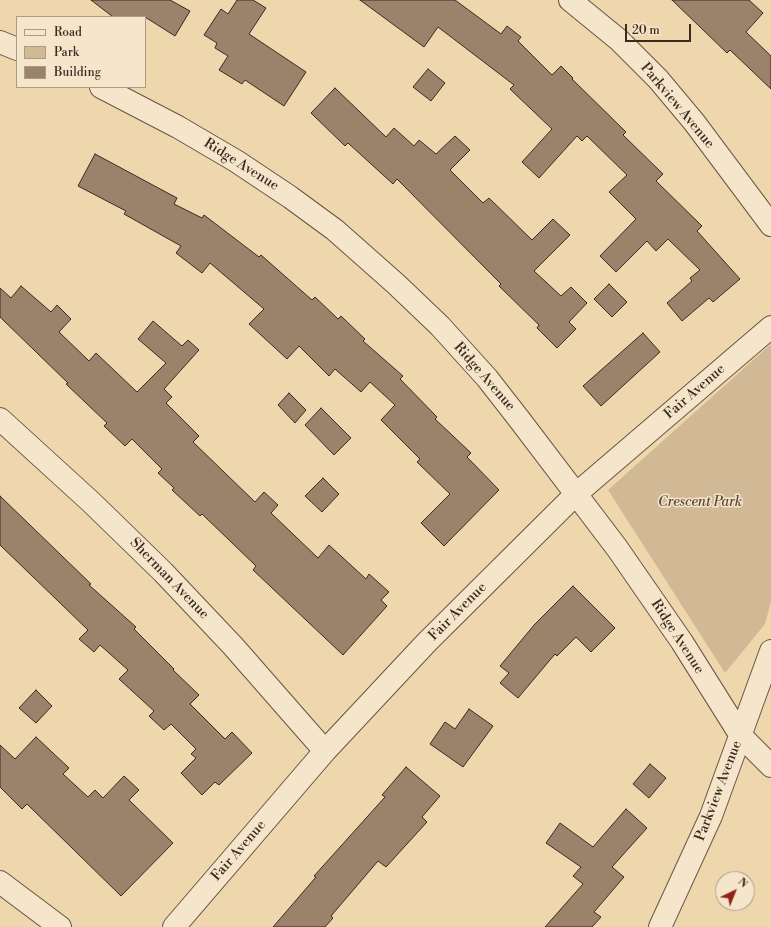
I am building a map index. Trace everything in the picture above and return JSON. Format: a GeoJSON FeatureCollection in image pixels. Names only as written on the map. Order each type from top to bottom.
{"type":"FeatureCollection","features":[{"type":"Feature","properties":{"kind":"street","name":"Parkview Avenue"},"geometry":{"type":"LineString","coordinates":[[570,0],[619,40],[658,79],[694,122],[771,225]]}},
{"type":"Feature","properties":{"kind":"street"},"geometry":{"type":"LineString","coordinates":[[0,42],[16,49]]}},
{"type":"Feature","properties":{"kind":"street","name":"Ridge Avenue"},"geometry":{"type":"LineString","coordinates":[[103,88],[178,127],[236,161],[290,197],[335,230],[396,284],[440,326],[487,378],[519,418],[617,548],[682,642],[740,736],[771,766]]}},
{"type":"Feature","properties":{"kind":"street","name":"Fair Avenue"},"geometry":{"type":"LineString","coordinates":[[174,927],[325,751],[427,642],[576,494],[771,327]]}},
{"type":"Feature","properties":{"kind":"street","name":"Sherman Avenue"},"geometry":{"type":"LineString","coordinates":[[0,419],[91,502],[164,572],[233,646],[325,751]]}},
{"type":"Feature","properties":{"kind":"street","name":"Parkview Avenue"},"geometry":{"type":"LineString","coordinates":[[660,927],[711,816],[771,651]]}},
{"type":"Feature","properties":{"kind":"street"},"geometry":{"type":"LineString","coordinates":[[0,882],[60,927]]}},
{"type":"Feature","properties":{"kind":"green space","name":"Crescent Park"},"geometry":{"type":"Polygon","coordinates":[[[771,344],[771,602],[765,624],[725,673],[608,490],[771,344]]]}},
{"type":"Feature","properties":{"kind":"building"},"geometry":{"type":"Polygon","coordinates":[[[91,0],[170,0],[190,11],[175,36],[146,18],[146,16],[112,16],[91,0]]]}},
{"type":"Feature","properties":{"kind":"building"},"geometry":{"type":"Polygon","coordinates":[[[237,0],[253,0],[266,8],[249,34],[306,72],[284,106],[245,80],[242,84],[219,70],[228,56],[215,48],[217,43],[204,35],[221,9],[228,14],[237,0]]]}},
{"type":"Feature","properties":{"kind":"building"},"geometry":{"type":"Polygon","coordinates":[[[360,0],[455,0],[501,34],[507,26],[521,37],[518,41],[552,75],[561,66],[573,78],[572,79],[626,132],[623,135],[663,174],[656,181],[702,226],[697,231],[740,279],[713,302],[709,298],[682,321],[667,303],[692,281],[690,278],[700,270],[668,239],[656,251],[647,241],[616,272],[600,256],[636,219],[609,192],[627,175],[587,136],[582,141],[577,136],[539,178],[522,162],[552,129],[510,89],[514,85],[438,27],[424,47],[360,0]]]}},
{"type":"Feature","properties":{"kind":"building"},"geometry":{"type":"Polygon","coordinates":[[[672,0],[749,0],[763,13],[746,32],[771,56],[771,89],[730,50],[727,53],[672,0]]]}},
{"type":"Feature","properties":{"kind":"building"},"geometry":{"type":"Polygon","coordinates":[[[428,69],[445,83],[431,101],[413,87],[428,69]]]}},
{"type":"Feature","properties":{"kind":"building"},"geometry":{"type":"Polygon","coordinates":[[[335,88],[386,137],[394,128],[414,146],[419,140],[436,154],[455,136],[470,150],[450,170],[483,203],[489,198],[532,240],[553,219],[570,235],[534,271],[561,296],[571,287],[587,303],[569,322],[576,329],[557,348],[537,328],[539,325],[499,286],[501,284],[397,179],[393,184],[348,143],[345,146],[311,113],[335,88]]]}},
{"type":"Feature","properties":{"kind":"building"},"geometry":{"type":"Polygon","coordinates":[[[95,154],[177,198],[174,204],[202,218],[204,215],[259,257],[261,255],[312,300],[315,297],[338,319],[341,316],[365,339],[363,341],[403,376],[400,379],[437,417],[435,419],[471,453],[467,457],[499,490],[444,546],[421,523],[450,494],[417,462],[420,459],[381,420],[395,405],[370,382],[361,392],[335,369],[329,376],[299,346],[287,359],[249,324],[264,309],[210,263],[202,273],[176,253],[181,246],[124,214],[126,211],[78,186],[95,154]]]}},
{"type":"Feature","properties":{"kind":"building"},"geometry":{"type":"Polygon","coordinates":[[[609,284],[627,302],[612,317],[594,299],[609,284]]]}},
{"type":"Feature","properties":{"kind":"building"},"geometry":{"type":"Polygon","coordinates":[[[21,286],[51,312],[57,305],[71,319],[59,332],[89,361],[96,353],[137,392],[166,363],[138,339],[153,321],[182,346],[188,340],[199,350],[164,389],[172,397],[166,403],[199,436],[193,442],[255,502],[264,492],[278,505],[271,513],[318,558],[329,545],[366,579],[369,574],[389,592],[381,600],[387,606],[343,655],[253,570],[256,566],[202,514],[200,516],[172,490],[174,488],[158,473],[162,469],[132,439],[125,446],[104,426],[107,423],[0,317],[0,288],[11,298],[21,286]]]}},
{"type":"Feature","properties":{"kind":"building"},"geometry":{"type":"Polygon","coordinates":[[[643,333],[660,352],[601,406],[583,386],[643,333]]]}},
{"type":"Feature","properties":{"kind":"building"},"geometry":{"type":"Polygon","coordinates":[[[289,393],[306,410],[295,423],[278,405],[289,393]]]}},
{"type":"Feature","properties":{"kind":"building"},"geometry":{"type":"Polygon","coordinates":[[[321,408],[351,438],[334,455],[305,425],[321,408]]]}},
{"type":"Feature","properties":{"kind":"building"},"geometry":{"type":"Polygon","coordinates":[[[323,478],[339,494],[322,512],[305,496],[323,478]]]}},
{"type":"Feature","properties":{"kind":"building"},"geometry":{"type":"Polygon","coordinates":[[[0,496],[91,584],[89,585],[136,627],[134,629],[199,695],[190,704],[225,739],[232,732],[252,753],[219,785],[215,782],[202,795],[181,773],[196,758],[191,754],[196,749],[171,724],[164,730],[149,716],[154,711],[119,679],[128,670],[100,645],[94,652],[79,639],[88,630],[0,545],[0,496]]]}},
{"type":"Feature","properties":{"kind":"building"},"geometry":{"type":"Polygon","coordinates":[[[573,586],[615,628],[591,652],[576,637],[557,656],[555,654],[518,698],[500,683],[509,673],[500,666],[535,624],[573,586]]]}},
{"type":"Feature","properties":{"kind":"building"},"geometry":{"type":"Polygon","coordinates":[[[36,690],[52,706],[36,723],[19,708],[36,690]]]}},
{"type":"Feature","properties":{"kind":"building"},"geometry":{"type":"Polygon","coordinates":[[[469,709],[493,726],[463,767],[430,744],[445,722],[455,729],[469,709]]]}},
{"type":"Feature","properties":{"kind":"building"},"geometry":{"type":"Polygon","coordinates":[[[36,737],[69,768],[63,774],[88,797],[95,790],[103,798],[124,776],[139,790],[129,800],[173,843],[121,896],[27,804],[22,809],[0,787],[0,745],[15,759],[36,737]]]}},
{"type":"Feature","properties":{"kind":"building"},"geometry":{"type":"Polygon","coordinates":[[[650,764],[666,778],[649,798],[633,784],[650,764]]]}},
{"type":"Feature","properties":{"kind":"building"},"geometry":{"type":"Polygon","coordinates":[[[406,767],[440,796],[422,817],[427,822],[386,867],[378,861],[331,916],[333,918],[325,927],[273,927],[316,877],[314,876],[385,797],[382,795],[406,767]]]}},
{"type":"Feature","properties":{"kind":"building"},"geometry":{"type":"Polygon","coordinates":[[[626,809],[647,828],[612,867],[624,877],[594,912],[601,917],[592,927],[545,927],[583,884],[573,876],[581,867],[546,843],[560,823],[593,847],[626,809]]]}}]}
